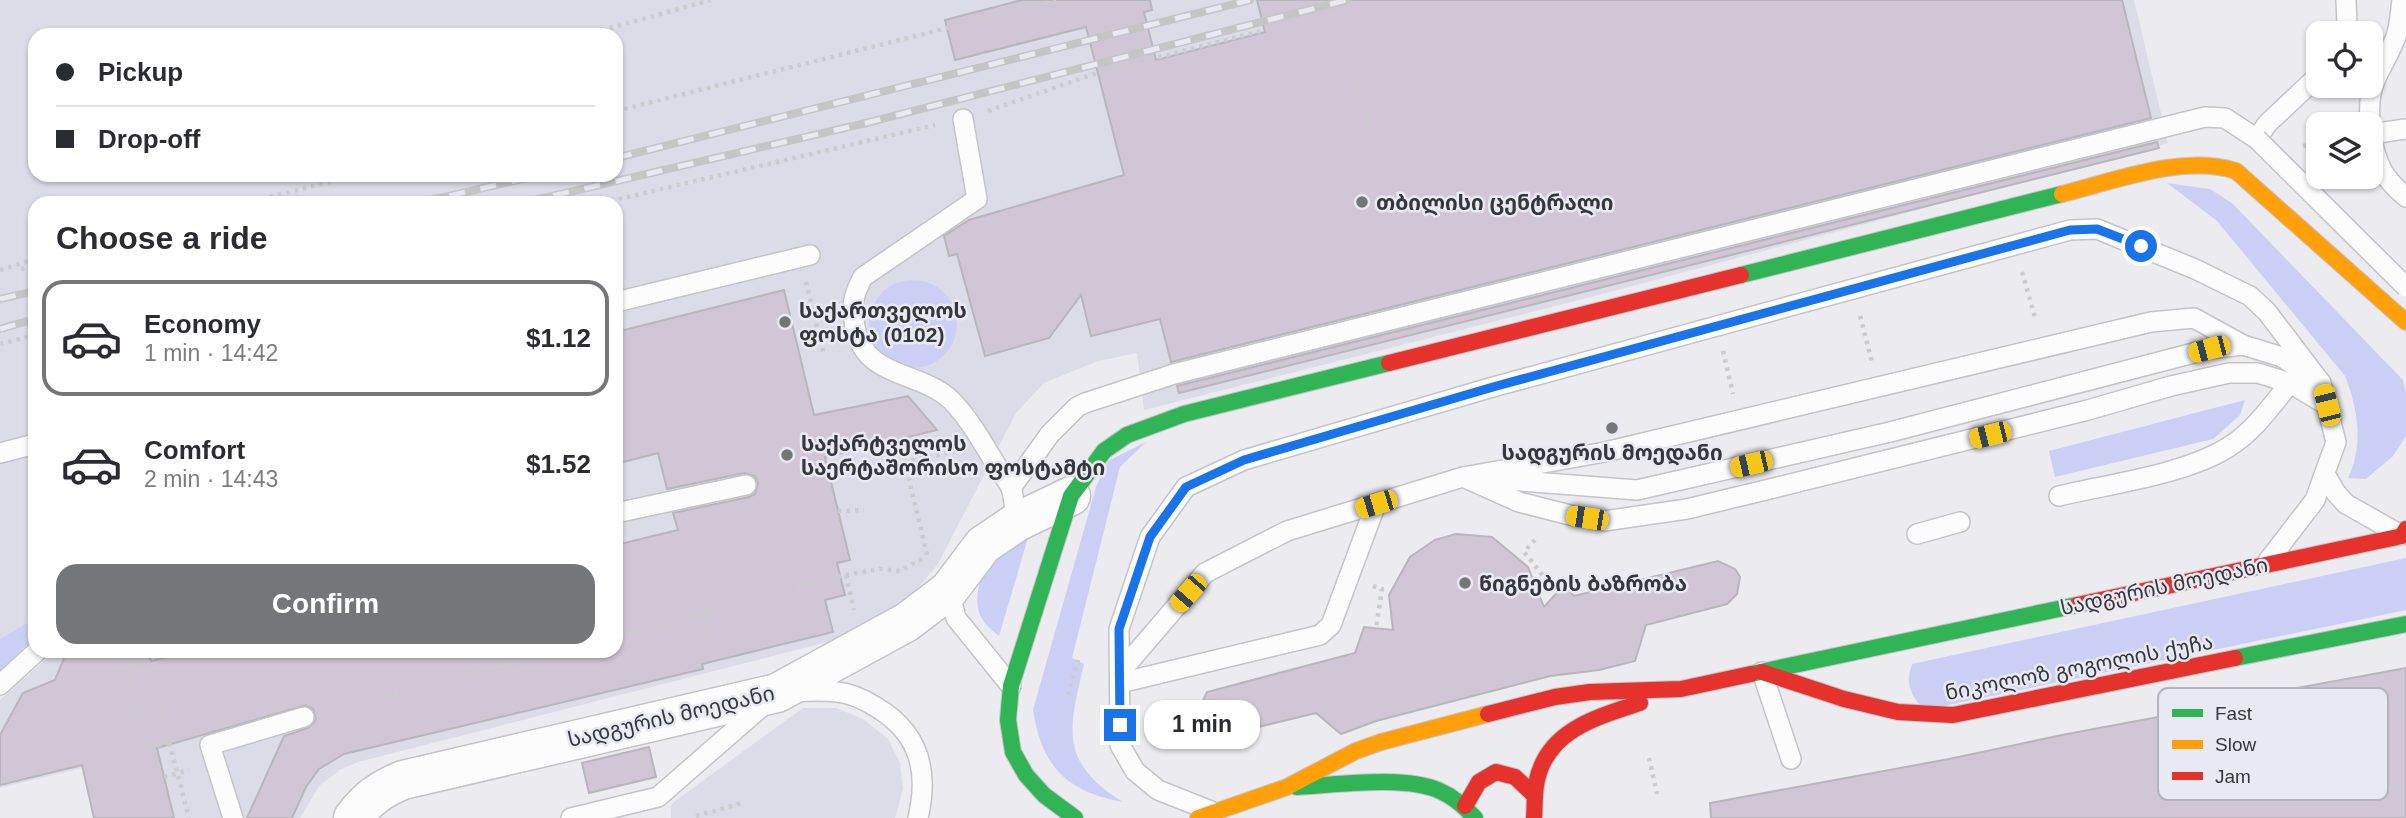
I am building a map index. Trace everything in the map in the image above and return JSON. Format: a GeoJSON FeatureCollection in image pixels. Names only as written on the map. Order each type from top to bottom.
{"type":"FeatureCollection","features":[{"type":"Feature","properties":{"kind":"main road","name":"სადგურის მოედანი"},"geometry":{"type":"LineString","coordinates":[[1075,818],[1059,809],[1039,791],[1025,773],[1010,743],[1008,714],[1011,686],[1070,496],[1104,451],[1127,435],[1184,414],[2057,195],[2199,163],[2216,164],[2236,172],[2356,275],[2406,322]]}},
{"type":"Feature","properties":{"kind":"main road","name":"სადგურის მოედანი"},"geometry":{"type":"LineString","coordinates":[[1207,816],[1287,787],[1356,751],[1381,742],[1555,697],[1590,692],[1681,689],[2405,533]]}},
{"type":"Feature","properties":{"kind":"main road","name":"ნიკოლოზ გოგოლის ქუჩა"},"geometry":{"type":"LineString","coordinates":[[1762,672],[1898,712],[1953,715],[2406,624]]}},
{"type":"Feature","properties":{"kind":"main road"},"geometry":{"type":"LineString","coordinates":[[1534,818],[1537,778],[1544,760],[1567,731],[1589,720],[1681,689]]}},
{"type":"Feature","properties":{"kind":"main road"},"geometry":{"type":"LineString","coordinates":[[1470,812],[1472,788],[1483,777],[1494,773],[1518,777],[1535,796]]}},
{"type":"Feature","properties":{"kind":"main road"},"geometry":{"type":"LineString","coordinates":[[1287,787],[1413,782],[1437,788],[1470,812]]}},
{"type":"Feature","properties":{"kind":"street","name":"სადგურის მოედანი"},"geometry":{"type":"LineString","coordinates":[[353,818],[368,799],[383,788],[403,780],[777,693],[907,622],[949,590],[1014,505],[1070,496]]}},
{"type":"Feature","properties":{"kind":"lane"},"geometry":{"type":"LineString","coordinates":[[2346,0],[2347,21]]}},
{"type":"Feature","properties":{"kind":"lane"},"geometry":{"type":"LineString","coordinates":[[2369,112],[2368,100],[2375,76],[2395,38],[2402,0]]}},
{"type":"Feature","properties":{"kind":"lane"},"geometry":{"type":"LineString","coordinates":[[2257,139],[2267,124],[2306,87]]}},
{"type":"Feature","properties":{"kind":"lane"},"geometry":{"type":"LineString","coordinates":[[1014,505],[1050,433],[1077,407],[1174,374],[2205,117],[2225,118],[2257,139],[2406,287]]}},
{"type":"Feature","properties":{"kind":"lane"},"geometry":{"type":"LineString","coordinates":[[963,119],[977,199],[863,277],[854,292],[852,307],[856,333],[867,355],[887,370],[924,382],[951,400],[973,427],[1014,505]]}},
{"type":"Feature","properties":{"kind":"lane"},"geometry":{"type":"LineString","coordinates":[[2383,133],[2406,129]]}},
{"type":"Feature","properties":{"kind":"lane"},"geometry":{"type":"LineString","coordinates":[[2383,172],[2392,185],[2406,197]]}},
{"type":"Feature","properties":{"kind":"lane"},"geometry":{"type":"LineString","coordinates":[[1207,816],[1158,790],[1135,771],[1120,745],[1119,629],[1150,537],[1186,487],[1244,460],[1493,387],[2070,230],[2097,229],[2250,296],[2267,312],[2321,383],[2336,442],[2315,500],[2266,564]]}},
{"type":"Feature","properties":{"kind":"lane"},"geometry":{"type":"LineString","coordinates":[[623,300],[810,255]]}},
{"type":"Feature","properties":{"kind":"lane"},"geometry":{"type":"LineString","coordinates":[[1121,677],[1205,573],[1287,531],[1463,477],[1605,453],[2151,322],[2194,318],[2243,345],[2282,357],[2321,383]]}},
{"type":"Feature","properties":{"kind":"lane"},"geometry":{"type":"LineString","coordinates":[[1463,477],[1637,490],[1890,432],[2209,349],[2243,345]]}},
{"type":"Feature","properties":{"kind":"lane"},"geometry":{"type":"LineString","coordinates":[[1463,477],[1519,502],[1570,516],[1604,521],[1687,509],[2230,373],[2258,373],[2290,383],[2327,405]]}},
{"type":"Feature","properties":{"kind":"lane"},"geometry":{"type":"LineString","coordinates":[[2059,496],[2195,464],[2231,446],[2262,417],[2290,383]]}},
{"type":"Feature","properties":{"kind":"lane"},"geometry":{"type":"LineString","coordinates":[[0,453],[28,447]]}},
{"type":"Feature","properties":{"kind":"lane"},"geometry":{"type":"LineString","coordinates":[[2325,474],[2346,504],[2405,533]]}},
{"type":"Feature","properties":{"kind":"lane"},"geometry":{"type":"LineString","coordinates":[[623,511],[746,485]]}},
{"type":"Feature","properties":{"kind":"lane"},"geometry":{"type":"LineString","coordinates":[[1121,677],[1320,635],[1331,625],[1376,504]]}},
{"type":"Feature","properties":{"kind":"lane"},"geometry":{"type":"LineString","coordinates":[[1917,534],[1960,522]]}},
{"type":"Feature","properties":{"kind":"lane"},"geometry":{"type":"LineString","coordinates":[[949,590],[956,618],[1011,686]]}},
{"type":"Feature","properties":{"kind":"lane"},"geometry":{"type":"LineString","coordinates":[[0,685],[29,658]]}},
{"type":"Feature","properties":{"kind":"lane"},"geometry":{"type":"LineString","coordinates":[[1762,672],[1791,759]]}},
{"type":"Feature","properties":{"kind":"lane"},"geometry":{"type":"LineString","coordinates":[[571,818],[658,797],[777,693],[838,692],[867,701],[901,725],[915,745],[922,773],[923,797],[918,818]]}},
{"type":"Feature","properties":{"kind":"lane"},"geometry":{"type":"LineString","coordinates":[[233,818],[209,745],[304,717]]}},
{"type":"Feature","properties":{"kind":"path"},"geometry":{"type":"LineString","coordinates":[[610,28],[711,0]]}},
{"type":"Feature","properties":{"kind":"path"},"geometry":{"type":"LineString","coordinates":[[623,109],[1059,0]]}},
{"type":"Feature","properties":{"kind":"path"},"geometry":{"type":"LineString","coordinates":[[623,198],[963,119],[1097,73],[1265,30]]}},
{"type":"Feature","properties":{"kind":"path"},"geometry":{"type":"LineString","coordinates":[[1353,62],[1369,125]]}},
{"type":"Feature","properties":{"kind":"path"},"geometry":{"type":"LineString","coordinates":[[273,196],[330,182]]}},
{"type":"Feature","properties":{"kind":"path"},"geometry":{"type":"LineString","coordinates":[[0,270],[28,261]]}},
{"type":"Feature","properties":{"kind":"path"},"geometry":{"type":"LineString","coordinates":[[21,268],[28,266]]}},
{"type":"Feature","properties":{"kind":"path"},"geometry":{"type":"LineString","coordinates":[[805,278],[824,355]]}},
{"type":"Feature","properties":{"kind":"path"},"geometry":{"type":"LineString","coordinates":[[0,344],[28,337]]}},
{"type":"Feature","properties":{"kind":"path"},"geometry":{"type":"LineString","coordinates":[[623,635],[846,575],[880,569],[901,571],[927,556],[905,462],[959,450]]}},
{"type":"Feature","properties":{"kind":"path"},"geometry":{"type":"LineString","coordinates":[[838,511],[864,510]]}},
{"type":"Feature","properties":{"kind":"path"},"geometry":{"type":"LineString","coordinates":[[1535,540],[1524,552],[1557,593]]}},
{"type":"Feature","properties":{"kind":"path"},"geometry":{"type":"LineString","coordinates":[[846,575],[854,611]]}},
{"type":"Feature","properties":{"kind":"path"},"geometry":{"type":"LineString","coordinates":[[704,614],[712,646],[730,641]]}},
{"type":"Feature","properties":{"kind":"path"},"geometry":{"type":"LineString","coordinates":[[129,658],[131,666],[148,661],[189,818]]}},
{"type":"Feature","properties":{"kind":"path"},"geometry":{"type":"LineString","coordinates":[[304,717],[535,658]]}},
{"type":"Feature","properties":{"kind":"path"},"geometry":{"type":"LineString","coordinates":[[1068,695],[1078,660]]}},
{"type":"Feature","properties":{"kind":"path"},"geometry":{"type":"LineString","coordinates":[[126,667],[148,748],[169,740]]}},
{"type":"Feature","properties":{"kind":"path"},"geometry":{"type":"LineString","coordinates":[[127,710],[137,707]]}},
{"type":"Feature","properties":{"kind":"path"},"geometry":{"type":"LineString","coordinates":[[1649,758],[1657,794]]}},
{"type":"Feature","properties":{"kind":"path"},"geometry":{"type":"LineString","coordinates":[[164,777],[178,773]]}},
{"type":"Feature","properties":{"kind":"path"},"geometry":{"type":"LineString","coordinates":[[696,816],[742,803]]}},
{"type":"Feature","properties":{"kind":"shaded area"},"geometry":{"type":"Polygon","coordinates":[[[0,0],[2134,0],[2168,143],[1595,296],[1144,410],[1137,353],[1098,361],[1044,383],[1016,413],[938,564],[908,600],[847,637],[358,762],[340,770],[319,786],[300,818],[94,818],[82,768],[0,788],[0,700],[47,658],[623,658],[623,196],[28,196],[28,622],[0,639],[0,0]]]}},
{"type":"Feature","properties":{"kind":"shaded area"},"geometry":{"type":"Polygon","coordinates":[[[2167,183],[2210,189],[2232,203],[2403,380],[2406,393],[2406,436],[2393,456],[2366,479],[2348,478],[2358,440],[2356,414],[2345,376],[2217,221],[2167,183]]]}},
{"type":"Feature","properties":{"kind":"shaded area"},"geometry":{"type":"Polygon","coordinates":[[[913,280],[930,284],[944,293],[953,307],[957,324],[953,341],[944,355],[930,364],[913,368],[896,364],[882,355],[873,341],[869,324],[873,307],[882,293],[896,284],[913,280]]]}},
{"type":"Feature","properties":{"kind":"shaded area"},"geometry":{"type":"Polygon","coordinates":[[[2245,400],[2240,415],[2213,439],[2055,477],[2049,451],[2245,400]]]}},
{"type":"Feature","properties":{"kind":"shaded area"},"geometry":{"type":"Polygon","coordinates":[[[1146,442],[1120,467],[1072,658],[1084,664],[1073,725],[1078,758],[1087,773],[1123,802],[1087,791],[1060,774],[1043,747],[1033,710],[1096,487],[1108,461],[1146,442]]]}},
{"type":"Feature","properties":{"kind":"shaded area"},"geometry":{"type":"Polygon","coordinates":[[[1030,531],[999,636],[980,615],[977,601],[979,585],[989,563],[1030,531]]]}},
{"type":"Feature","properties":{"kind":"shaded area"},"geometry":{"type":"Polygon","coordinates":[[[2406,558],[2406,610],[1924,710],[1910,688],[1912,664],[2406,558]]]}},
{"type":"Feature","properties":{"kind":"shaded area"},"geometry":{"type":"Polygon","coordinates":[[[28,622],[28,644],[0,671],[0,639],[28,622]]]}},
{"type":"Feature","properties":{"kind":"shaded area"},"geometry":{"type":"Polygon","coordinates":[[[803,708],[836,708],[863,719],[888,739],[900,763],[903,789],[895,818],[671,818],[671,806],[675,801],[803,708]]]}},
{"type":"Feature","properties":{"kind":"building"},"geometry":{"type":"Polygon","coordinates":[[[1022,0],[1150,0],[1152,10],[1144,12],[1156,60],[1265,32],[1257,0],[2122,0],[2151,118],[1171,362],[1160,319],[1091,336],[1081,295],[1049,338],[985,356],[957,254],[949,256],[944,236],[969,220],[1124,175],[1086,27],[955,60],[945,20],[1022,0]]]}},
{"type":"Feature","properties":{"kind":"building"},"geometry":{"type":"Polygon","coordinates":[[[2157,142],[2159,148],[1179,393],[1177,386],[2157,142]]]}},
{"type":"Feature","properties":{"kind":"building"},"geometry":{"type":"Polygon","coordinates":[[[784,290],[814,415],[908,396],[937,430],[825,457],[850,560],[837,563],[845,595],[825,600],[833,632],[702,664],[703,669],[344,754],[319,769],[306,787],[292,818],[247,818],[284,736],[308,728],[316,720],[313,709],[306,705],[157,748],[174,818],[94,818],[82,765],[0,785],[0,735],[23,693],[55,680],[64,658],[150,658],[151,661],[163,658],[623,658],[623,543],[678,530],[673,513],[749,497],[755,494],[758,483],[755,476],[744,473],[667,489],[658,453],[623,462],[623,330],[784,290]]]}},
{"type":"Feature","properties":{"kind":"building"},"geometry":{"type":"Polygon","coordinates":[[[1456,534],[1492,537],[1528,567],[1544,607],[1564,585],[1574,596],[1718,561],[1735,569],[1740,577],[1737,594],[1727,604],[1646,625],[1635,661],[1599,670],[1550,676],[1376,721],[1341,734],[1316,713],[1225,735],[1210,730],[1200,718],[1200,707],[1207,692],[1355,653],[1364,627],[1393,630],[1389,595],[1410,557],[1435,540],[1456,534]]]}},
{"type":"Feature","properties":{"kind":"building"},"geometry":{"type":"Polygon","coordinates":[[[2406,668],[2406,818],[1711,818],[1710,803],[2158,717],[2158,800],[2388,800],[2388,688],[2297,688],[2406,668]]]}},
{"type":"Feature","properties":{"kind":"building"},"geometry":{"type":"Polygon","coordinates":[[[649,747],[656,777],[589,793],[582,763],[649,747]]]}},
{"type":"Feature","properties":{"kind":"railway"},"geometry":{"type":"LineString","coordinates":[[623,156],[1250,0]]}},
{"type":"Feature","properties":{"kind":"railway"},"geometry":{"type":"LineString","coordinates":[[623,180],[866,123],[1347,0]]}},
{"type":"Feature","properties":{"kind":"railway"},"geometry":{"type":"LineString","coordinates":[[448,196],[510,182]]}},
{"type":"Feature","properties":{"kind":"railway"},"geometry":{"type":"LineString","coordinates":[[552,196],[612,182]]}},
{"type":"Feature","properties":{"kind":"railway"},"geometry":{"type":"LineString","coordinates":[[0,299],[28,293]]}},
{"type":"Feature","properties":{"kind":"railway"},"geometry":{"type":"LineString","coordinates":[[0,329],[28,321]]}},
{"type":"Feature","properties":{"kind":"traffic: fast"},"geometry":{"type":"LineString","coordinates":[[1741,275],[2062,194]]}},
{"type":"Feature","properties":{"kind":"traffic: fast"},"geometry":{"type":"LineString","coordinates":[[1075,818],[1044,795],[1026,775],[1013,752],[1008,720],[1011,686],[1071,496],[1104,451],[1127,435],[1184,414],[1389,363]]}},
{"type":"Feature","properties":{"kind":"traffic: fast"},"geometry":{"type":"LineString","coordinates":[[1751,674],[2077,605]]}},
{"type":"Feature","properties":{"kind":"traffic: fast"},"geometry":{"type":"LineString","coordinates":[[2235,658],[2406,624]]}},
{"type":"Feature","properties":{"kind":"traffic: fast"},"geometry":{"type":"LineString","coordinates":[[1297,787],[1370,782],[1408,783],[1425,786],[1450,796],[1475,818]]}},
{"type":"Feature","properties":{"kind":"traffic: slow"},"geometry":{"type":"LineString","coordinates":[[2062,194],[2171,167],[2215,167],[2236,171],[2406,322]]}},
{"type":"Feature","properties":{"kind":"traffic: slow"},"geometry":{"type":"LineString","coordinates":[[1198,818],[1287,787],[1356,751],[1381,742],[1488,714]]}},
{"type":"Feature","properties":{"kind":"traffic: jam"},"geometry":{"type":"LineString","coordinates":[[1389,363],[1741,275]]}},
{"type":"Feature","properties":{"kind":"traffic: jam"},"geometry":{"type":"LineString","coordinates":[[2077,605],[2402,536],[2406,529]]}},
{"type":"Feature","properties":{"kind":"traffic: jam"},"geometry":{"type":"LineString","coordinates":[[1762,672],[1844,699],[1898,712],[1953,715],[2235,658]]}},
{"type":"Feature","properties":{"kind":"traffic: jam"},"geometry":{"type":"LineString","coordinates":[[1488,714],[1555,697],[1590,692],[1681,689],[1751,674]]}},
{"type":"Feature","properties":{"kind":"traffic: jam"},"geometry":{"type":"LineString","coordinates":[[1534,818],[1537,780],[1543,763],[1563,737],[1591,720],[1640,703]]}},
{"type":"Feature","properties":{"kind":"traffic: jam"},"geometry":{"type":"LineString","coordinates":[[1465,806],[1479,782],[1496,772],[1515,777],[1535,796]]}},
{"type":"Feature","properties":{"kind":"place","name":"თბილისი ცენტრალი"},"geometry":{"type":"Point","coordinates":[1362,202]}},
{"type":"Feature","properties":{"kind":"place","name":"საქართველოს ფოსტა (0102)"},"geometry":{"type":"Point","coordinates":[785,322]}},
{"type":"Feature","properties":{"kind":"place","name":"სადგურის მოედანი"},"geometry":{"type":"Point","coordinates":[1612,428]}},
{"type":"Feature","properties":{"kind":"place","name":"საქარტველოს საერტაშორისო ფოსტამტი"},"geometry":{"type":"Point","coordinates":[787,455]}},
{"type":"Feature","properties":{"kind":"place","name":"წიგნების ბაზრობა"},"geometry":{"type":"Point","coordinates":[1465,583]}},
{"type":"Feature","properties":{"kind":"route"},"geometry":{"type":"LineString","coordinates":[[1120,725],[1119,629],[1150,537],[1186,487],[1244,460],[1493,387],[2070,230],[2097,229],[2141,246]]}}]}
